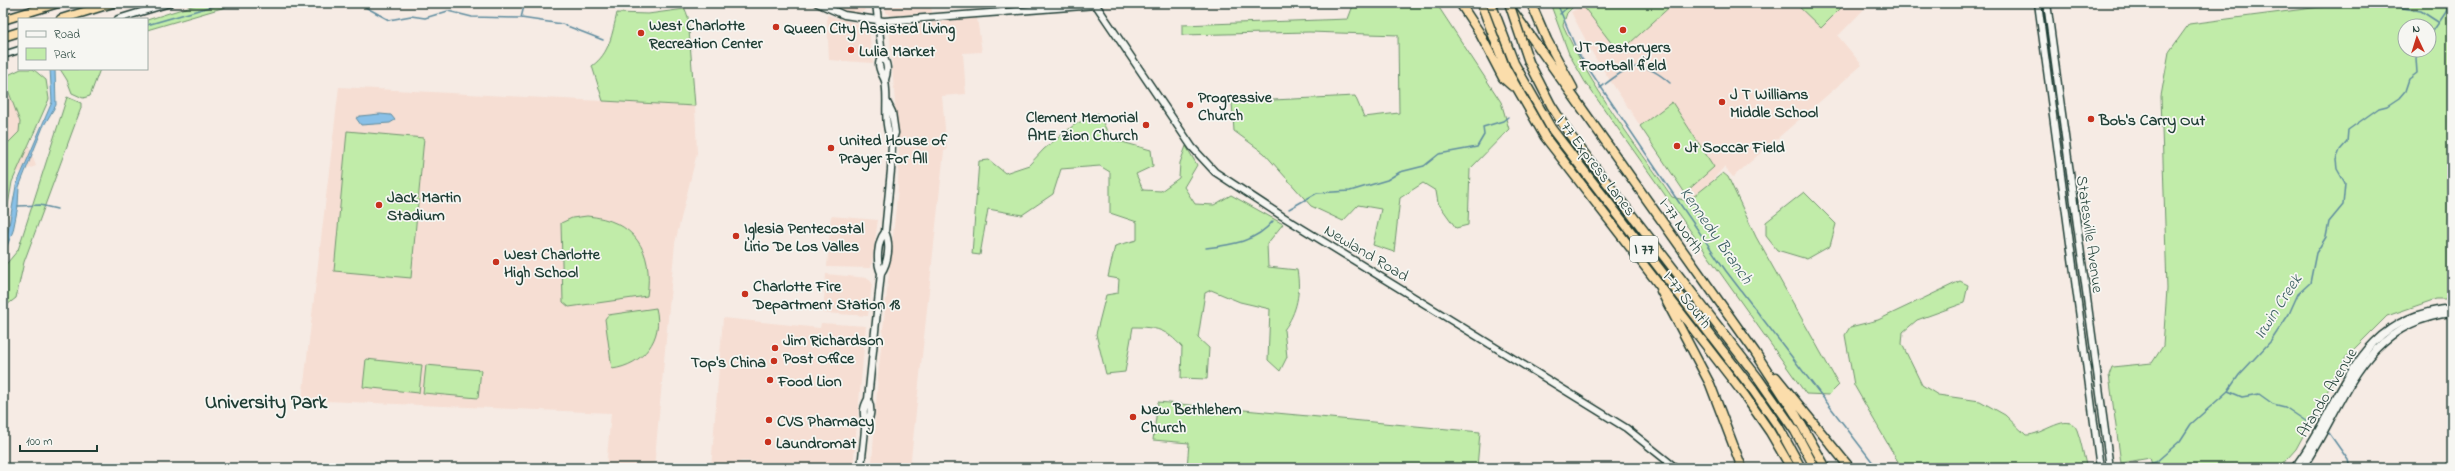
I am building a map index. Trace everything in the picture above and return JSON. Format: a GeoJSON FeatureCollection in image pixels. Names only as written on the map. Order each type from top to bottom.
{"type":"FeatureCollection","features":[{"type":"Feature","properties":{"kind":"highway"},"geometry":{"type":"LineString","coordinates":[[3,20],[58,3]]}},
{"type":"Feature","properties":{"kind":"highway"},"geometry":{"type":"LineString","coordinates":[[64,18],[113,3]]}},
{"type":"Feature","properties":{"kind":"highway"},"geometry":{"type":"LineString","coordinates":[[1460,3],[1479,32],[1503,78],[1517,91]]}},
{"type":"Feature","properties":{"kind":"highway","name":"I-77 South"},"geometry":{"type":"LineString","coordinates":[[1481,3],[1494,41],[1517,91],[1545,137],[1756,411],[1791,468]]}},
{"type":"Feature","properties":{"kind":"highway","name":"I 77 Express Lanes"},"geometry":{"type":"LineString","coordinates":[[1491,3],[1498,24],[1520,76],[1551,128],[1753,390],[1778,426],[1801,468]]}},
{"type":"Feature","properties":{"kind":"highway","name":"I 77 Express Lanes"},"geometry":{"type":"LineString","coordinates":[[1508,3],[1529,62],[1551,105],[1570,135],[1758,378],[1795,431],[1815,468]]}},
{"type":"Feature","properties":{"kind":"highway","name":"I-77 North"},"geometry":{"type":"LineString","coordinates":[[1508,3],[1755,352],[1800,420],[1826,468]]}},
{"type":"Feature","properties":{"kind":"highway"},"geometry":{"type":"LineString","coordinates":[[1531,3],[1552,51],[1589,116]]}},
{"type":"Feature","properties":{"kind":"highway"},"geometry":{"type":"LineString","coordinates":[[3,37],[18,32]]}},
{"type":"Feature","properties":{"kind":"highway"},"geometry":{"type":"LineString","coordinates":[[1657,281],[1666,305],[1713,390],[1742,468]]}},
{"type":"Feature","properties":{"kind":"highway"},"geometry":{"type":"LineString","coordinates":[[1755,352],[1804,409],[1850,468]]}},
{"type":"Feature","properties":{"kind":"main road"},"geometry":{"type":"LineString","coordinates":[[121,18],[170,3]]}},
{"type":"Feature","properties":{"kind":"main road"},"geometry":{"type":"LineString","coordinates":[[817,3],[844,16],[878,20]]}},
{"type":"Feature","properties":{"kind":"main road"},"geometry":{"type":"LineString","coordinates":[[861,468],[865,427],[870,418],[871,408],[868,399],[881,273],[878,266],[881,238],[885,232],[892,142],[887,133],[885,113],[887,102],[884,80],[880,72],[879,63],[882,55],[876,3]]}},
{"type":"Feature","properties":{"kind":"main road","name":"Statesville Avenue"},"geometry":{"type":"LineString","coordinates":[[2038,3],[2100,468]]}},
{"type":"Feature","properties":{"kind":"main road","name":"Statesville Avenue"},"geometry":{"type":"LineString","coordinates":[[2047,3],[2110,468]]}},
{"type":"Feature","properties":{"kind":"main road","name":"Newland Road"},"geometry":{"type":"LineString","coordinates":[[878,20],[1096,5],[1192,147],[1220,176],[1282,216],[1626,428],[1676,468]]}},
{"type":"Feature","properties":{"kind":"main road"},"geometry":{"type":"LineString","coordinates":[[3,55],[18,50]]}},
{"type":"Feature","properties":{"kind":"main road","name":"Atando Avenue"},"geometry":{"type":"LineString","coordinates":[[2294,468],[2351,370],[2370,346],[2388,331],[2409,319],[2430,311],[2452,308]]}},
{"type":"Feature","properties":{"kind":"main road","name":"Atando Avenue"},"geometry":{"type":"LineString","coordinates":[[2302,468],[2353,378],[2374,350],[2391,336],[2411,324],[2452,313]]}},
{"type":"Feature","properties":{"kind":"shaded area"},"geometry":{"type":"Polygon","coordinates":[[[826,3],[868,4],[864,11],[856,14],[844,12],[826,3]]]}},
{"type":"Feature","properties":{"kind":"shaded area"},"geometry":{"type":"Polygon","coordinates":[[[885,3],[931,3],[932,13],[890,16],[886,12],[885,3]]]}},
{"type":"Feature","properties":{"kind":"shaded area","name":"J T Williams Middle School"},"geometry":{"type":"Polygon","coordinates":[[[1590,3],[1870,3],[1838,36],[1862,65],[1733,177],[1724,167],[1692,204],[1594,56],[1571,12],[1590,3]]]}},
{"type":"Feature","properties":{"kind":"shaded area"},"geometry":{"type":"Polygon","coordinates":[[[827,15],[866,26],[869,30],[873,63],[829,60],[827,15]]]}},
{"type":"Feature","properties":{"kind":"shaded area"},"geometry":{"type":"Polygon","coordinates":[[[977,18],[982,52],[963,53],[966,94],[942,96],[947,150],[944,151],[910,468],[874,468],[872,463],[878,376],[898,188],[899,154],[889,27],[977,18]]]}},
{"type":"Feature","properties":{"kind":"shaded area"},"geometry":{"type":"Polygon","coordinates":[[[3,75],[36,166],[3,178],[3,75]]]}},
{"type":"Feature","properties":{"kind":"shaded area","name":"West Charlotte High School"},"geometry":{"type":"Polygon","coordinates":[[[339,87],[695,106],[697,153],[675,243],[654,468],[606,468],[611,413],[302,400],[339,87]]]}},
{"type":"Feature","properties":{"kind":"shaded area"},"geometry":{"type":"Polygon","coordinates":[[[831,216],[878,220],[871,268],[827,267],[831,216]]]}},
{"type":"Feature","properties":{"kind":"shaded area"},"geometry":{"type":"Polygon","coordinates":[[[826,274],[868,278],[872,283],[868,316],[823,313],[826,274]]]}},
{"type":"Feature","properties":{"kind":"shaded area"},"geometry":{"type":"Polygon","coordinates":[[[723,318],[820,328],[821,323],[866,326],[853,468],[758,468],[756,462],[742,461],[720,468],[711,468],[723,318]]]}},
{"type":"Feature","properties":{"kind":"green space"},"geometry":{"type":"Polygon","coordinates":[[[201,3],[239,3],[148,30],[148,20],[201,3]]]}},
{"type":"Feature","properties":{"kind":"green space"},"geometry":{"type":"Polygon","coordinates":[[[1354,3],[1436,3],[1501,102],[1509,129],[1470,169],[1468,225],[1456,228],[1438,203],[1436,191],[1423,183],[1400,198],[1394,252],[1373,245],[1381,209],[1358,205],[1343,221],[1311,206],[1264,153],[1234,131],[1232,102],[1355,96],[1364,117],[1399,113],[1398,35],[1309,32],[1182,35],[1182,25],[1348,19],[1354,3]]]}},
{"type":"Feature","properties":{"kind":"green space"},"geometry":{"type":"Polygon","coordinates":[[[1550,3],[1577,3],[1567,13],[1563,25],[1574,48],[1599,92],[1672,197],[1688,201],[1723,173],[1728,177],[1756,237],[1839,385],[1829,395],[1806,394],[1585,82],[1569,54],[1550,3]]]}},
{"type":"Feature","properties":{"kind":"green space","name":"JT Destoryers Football field"},"geometry":{"type":"Polygon","coordinates":[[[1587,3],[1674,3],[1619,53],[1583,6],[1587,3]]]}},
{"type":"Feature","properties":{"kind":"green space"},"geometry":{"type":"Polygon","coordinates":[[[1795,3],[1846,3],[1821,28],[1795,3]]]}},
{"type":"Feature","properties":{"kind":"green space"},"geometry":{"type":"Polygon","coordinates":[[[2351,3],[2452,3],[2452,299],[2436,299],[2387,316],[2346,357],[2296,449],[2279,468],[2153,468],[2150,458],[2121,463],[2109,375],[2112,367],[2152,363],[2163,346],[2167,289],[2161,96],[2169,52],[2189,24],[2351,3]]]}},
{"type":"Feature","properties":{"kind":"green space"},"geometry":{"type":"Polygon","coordinates":[[[685,9],[688,17],[695,106],[603,101],[592,66],[607,49],[612,36],[617,13],[648,14],[685,9]]]}},
{"type":"Feature","properties":{"kind":"green space"},"geometry":{"type":"Polygon","coordinates":[[[19,70],[34,70],[46,80],[49,99],[12,182],[3,234],[3,148],[19,132],[20,122],[5,82],[8,75],[19,70]]]}},
{"type":"Feature","properties":{"kind":"green space"},"geometry":{"type":"Polygon","coordinates":[[[61,70],[100,70],[90,96],[83,98],[72,93],[67,80],[61,70]]]}},
{"type":"Feature","properties":{"kind":"green space"},"geometry":{"type":"Polygon","coordinates":[[[67,97],[81,103],[81,108],[24,262],[16,298],[3,308],[3,268],[18,250],[67,97]]]}},
{"type":"Feature","properties":{"kind":"green space","name":"Jt Soccar Field"},"geometry":{"type":"Polygon","coordinates":[[[1672,102],[1714,167],[1685,193],[1640,126],[1672,102]]]}},
{"type":"Feature","properties":{"kind":"green space"},"geometry":{"type":"Polygon","coordinates":[[[1098,113],[1111,139],[1151,150],[1153,166],[1136,174],[1143,190],[1161,191],[1179,178],[1180,163],[1186,146],[1197,165],[1184,187],[1195,204],[1214,205],[1231,195],[1283,224],[1267,244],[1268,267],[1297,270],[1298,294],[1295,309],[1284,330],[1287,357],[1280,371],[1268,360],[1270,309],[1240,302],[1211,290],[1205,293],[1198,338],[1209,348],[1207,379],[1181,378],[1182,347],[1171,336],[1160,330],[1141,327],[1133,327],[1125,372],[1106,374],[1096,334],[1106,295],[1118,293],[1119,279],[1108,277],[1115,246],[1137,240],[1137,222],[1110,213],[1110,172],[1100,166],[1061,169],[1053,194],[1022,215],[988,209],[980,255],[972,254],[979,161],[989,160],[1005,173],[1029,165],[1044,149],[1074,125],[1098,113]]]}},
{"type":"Feature","properties":{"kind":"green space","name":"Jack Martin Stadium"},"geometry":{"type":"Polygon","coordinates":[[[347,131],[424,138],[411,278],[334,271],[347,131]]]}},
{"type":"Feature","properties":{"kind":"green space"},"geometry":{"type":"Polygon","coordinates":[[[1804,192],[1836,224],[1830,246],[1807,259],[1777,250],[1766,236],[1766,222],[1804,192]]]}},
{"type":"Feature","properties":{"kind":"green space"},"geometry":{"type":"Polygon","coordinates":[[[587,216],[603,219],[617,224],[628,231],[637,240],[647,265],[647,296],[569,307],[563,302],[561,223],[572,218],[587,216]]]}},
{"type":"Feature","properties":{"kind":"green space"},"geometry":{"type":"Polygon","coordinates":[[[1960,281],[1968,285],[1964,303],[1917,320],[1903,332],[1902,344],[1922,385],[1938,395],[1980,401],[2005,415],[2026,435],[2040,432],[2054,425],[2068,422],[2077,430],[2080,438],[2086,465],[2085,468],[1903,468],[1897,460],[1854,385],[1845,335],[1850,327],[1878,320],[1960,281]]]}},
{"type":"Feature","properties":{"kind":"green space"},"geometry":{"type":"Polygon","coordinates":[[[656,308],[658,319],[657,330],[649,349],[633,362],[623,367],[612,369],[605,319],[608,315],[656,308]]]}},
{"type":"Feature","properties":{"kind":"green space"},"geometry":{"type":"Polygon","coordinates":[[[366,359],[422,365],[419,393],[363,387],[366,359]]]}},
{"type":"Feature","properties":{"kind":"green space"},"geometry":{"type":"Polygon","coordinates":[[[426,365],[481,370],[478,398],[423,393],[426,365]]]}},
{"type":"Feature","properties":{"kind":"green space"},"geometry":{"type":"Polygon","coordinates":[[[1158,402],[1480,432],[1477,468],[1187,468],[1189,443],[1153,440],[1158,402]]]}},
{"type":"Feature","properties":{"kind":"water"},"geometry":{"type":"Polygon","coordinates":[[[50,70],[55,70],[56,105],[43,127],[19,187],[18,206],[13,231],[3,256],[3,243],[8,231],[16,186],[52,102],[50,70]]]}},
{"type":"Feature","properties":{"kind":"water"},"geometry":{"type":"Polygon","coordinates":[[[380,114],[391,115],[395,120],[390,123],[361,125],[356,118],[360,116],[380,114]]]}},
{"type":"Feature","properties":{"kind":"waterway"},"geometry":{"type":"LineString","coordinates":[[148,25],[223,3]]}},
{"type":"Feature","properties":{"kind":"waterway"},"geometry":{"type":"LineString","coordinates":[[358,3],[389,20],[411,16],[425,18],[448,11],[472,17],[521,18],[562,24],[603,40]]}},
{"type":"Feature","properties":{"kind":"waterway","name":"Kennedy Branch"},"geometry":{"type":"LineString","coordinates":[[1557,3],[1578,53],[1726,271],[1877,468]]}},
{"type":"Feature","properties":{"kind":"waterway"},"geometry":{"type":"LineString","coordinates":[[1560,14],[1572,3]]}},
{"type":"Feature","properties":{"kind":"waterway"},"geometry":{"type":"LineString","coordinates":[[2393,3],[2403,8],[2421,11],[2438,22]]}},
{"type":"Feature","properties":{"kind":"waterway","name":"Irwin Creek"},"geometry":{"type":"LineString","coordinates":[[2437,25],[2446,12],[2449,3]]}},
{"type":"Feature","properties":{"kind":"waterway"},"geometry":{"type":"LineString","coordinates":[[521,18],[524,6]]}},
{"type":"Feature","properties":{"kind":"waterway","name":"Irwin Creek"},"geometry":{"type":"LineString","coordinates":[[2134,468],[2156,462],[2180,441],[2191,424],[2228,391],[2239,375],[2271,341],[2289,314],[2298,294],[2310,283],[2316,253],[2326,237],[2329,222],[2343,205],[2345,183],[2337,169],[2336,160],[2340,150],[2347,142],[2348,130],[2379,108],[2387,106],[2399,98],[2405,91],[2409,79],[2417,73],[2416,58]]}},
{"type":"Feature","properties":{"kind":"waterway"},"geometry":{"type":"LineString","coordinates":[[1600,88],[1619,74],[1634,67],[1650,69],[1670,83]]}},
{"type":"Feature","properties":{"kind":"waterway"},"geometry":{"type":"LineString","coordinates":[[1289,209],[1317,193],[1350,191],[1387,180],[1400,172],[1424,166],[1439,154],[1477,147],[1484,135],[1483,127],[1503,121],[1508,117]]}},
{"type":"Feature","properties":{"kind":"waterway"},"geometry":{"type":"LineString","coordinates":[[18,206],[40,205],[57,209]]}},
{"type":"Feature","properties":{"kind":"waterway"},"geometry":{"type":"LineString","coordinates":[[1206,248],[1234,244],[1251,238],[1259,234],[1273,221]]}},
{"type":"Feature","properties":{"kind":"waterway"},"geometry":{"type":"LineString","coordinates":[[2228,391],[2242,397],[2259,394],[2273,404],[2285,407],[2313,426]]}},
{"type":"Feature","properties":{"kind":"waterway"},"geometry":{"type":"LineString","coordinates":[[2329,433],[2348,460],[2350,468]]}},
{"type":"Feature","properties":{"kind":"place","name":"Queen City Assisted Living"},"geometry":{"type":"Point","coordinates":[776,27]}},
{"type":"Feature","properties":{"kind":"place","name":"JT Destoryers Football field"},"geometry":{"type":"Point","coordinates":[1623,30]}},
{"type":"Feature","properties":{"kind":"place","name":"West Charlotte Recreation Center"},"geometry":{"type":"Point","coordinates":[641,33]}},
{"type":"Feature","properties":{"kind":"place","name":"Lulia Market"},"geometry":{"type":"Point","coordinates":[851,50]}},
{"type":"Feature","properties":{"kind":"place","name":"J T Williams Middle School"},"geometry":{"type":"Point","coordinates":[1722,102]}},
{"type":"Feature","properties":{"kind":"place","name":"Progressive Church"},"geometry":{"type":"Point","coordinates":[1190,105]}},
{"type":"Feature","properties":{"kind":"place","name":"Bob's Carry Out"},"geometry":{"type":"Point","coordinates":[2091,119]}},
{"type":"Feature","properties":{"kind":"place","name":"Clement Memorial AME Zion Church"},"geometry":{"type":"Point","coordinates":[1146,125]}},
{"type":"Feature","properties":{"kind":"place","name":"Jt Soccar Field"},"geometry":{"type":"Point","coordinates":[1677,146]}},
{"type":"Feature","properties":{"kind":"place","name":"United House of Prayer For All"},"geometry":{"type":"Point","coordinates":[831,148]}},
{"type":"Feature","properties":{"kind":"place","name":"Jack Martin Stadium"},"geometry":{"type":"Point","coordinates":[379,205]}},
{"type":"Feature","properties":{"kind":"place","name":"Iglesia Pentecostal Lirio De Los Valles"},"geometry":{"type":"Point","coordinates":[736,236]}},
{"type":"Feature","properties":{"kind":"place","name":"West Charlotte High School"},"geometry":{"type":"Point","coordinates":[496,262]}},
{"type":"Feature","properties":{"kind":"place","name":"Charlotte Fire Department Station 18"},"geometry":{"type":"Point","coordinates":[745,294]}},
{"type":"Feature","properties":{"kind":"place","name":"Jim Richardson Post Office"},"geometry":{"type":"Point","coordinates":[775,348]}},
{"type":"Feature","properties":{"kind":"place","name":"Top's China"},"geometry":{"type":"Point","coordinates":[774,361]}},
{"type":"Feature","properties":{"kind":"place","name":"Food Lion"},"geometry":{"type":"Point","coordinates":[770,380]}},
{"type":"Feature","properties":{"kind":"place","name":"New Bethlehem Church"},"geometry":{"type":"Point","coordinates":[1133,417]}},
{"type":"Feature","properties":{"kind":"place","name":"CVS Pharmacy"},"geometry":{"type":"Point","coordinates":[769,420]}},
{"type":"Feature","properties":{"kind":"place","name":"Laundromat"},"geometry":{"type":"Point","coordinates":[768,442]}},
{"type":"Feature","properties":{"kind":"district","name":"University Park"},"geometry":{"type":"Point","coordinates":[266,401]}}]}
